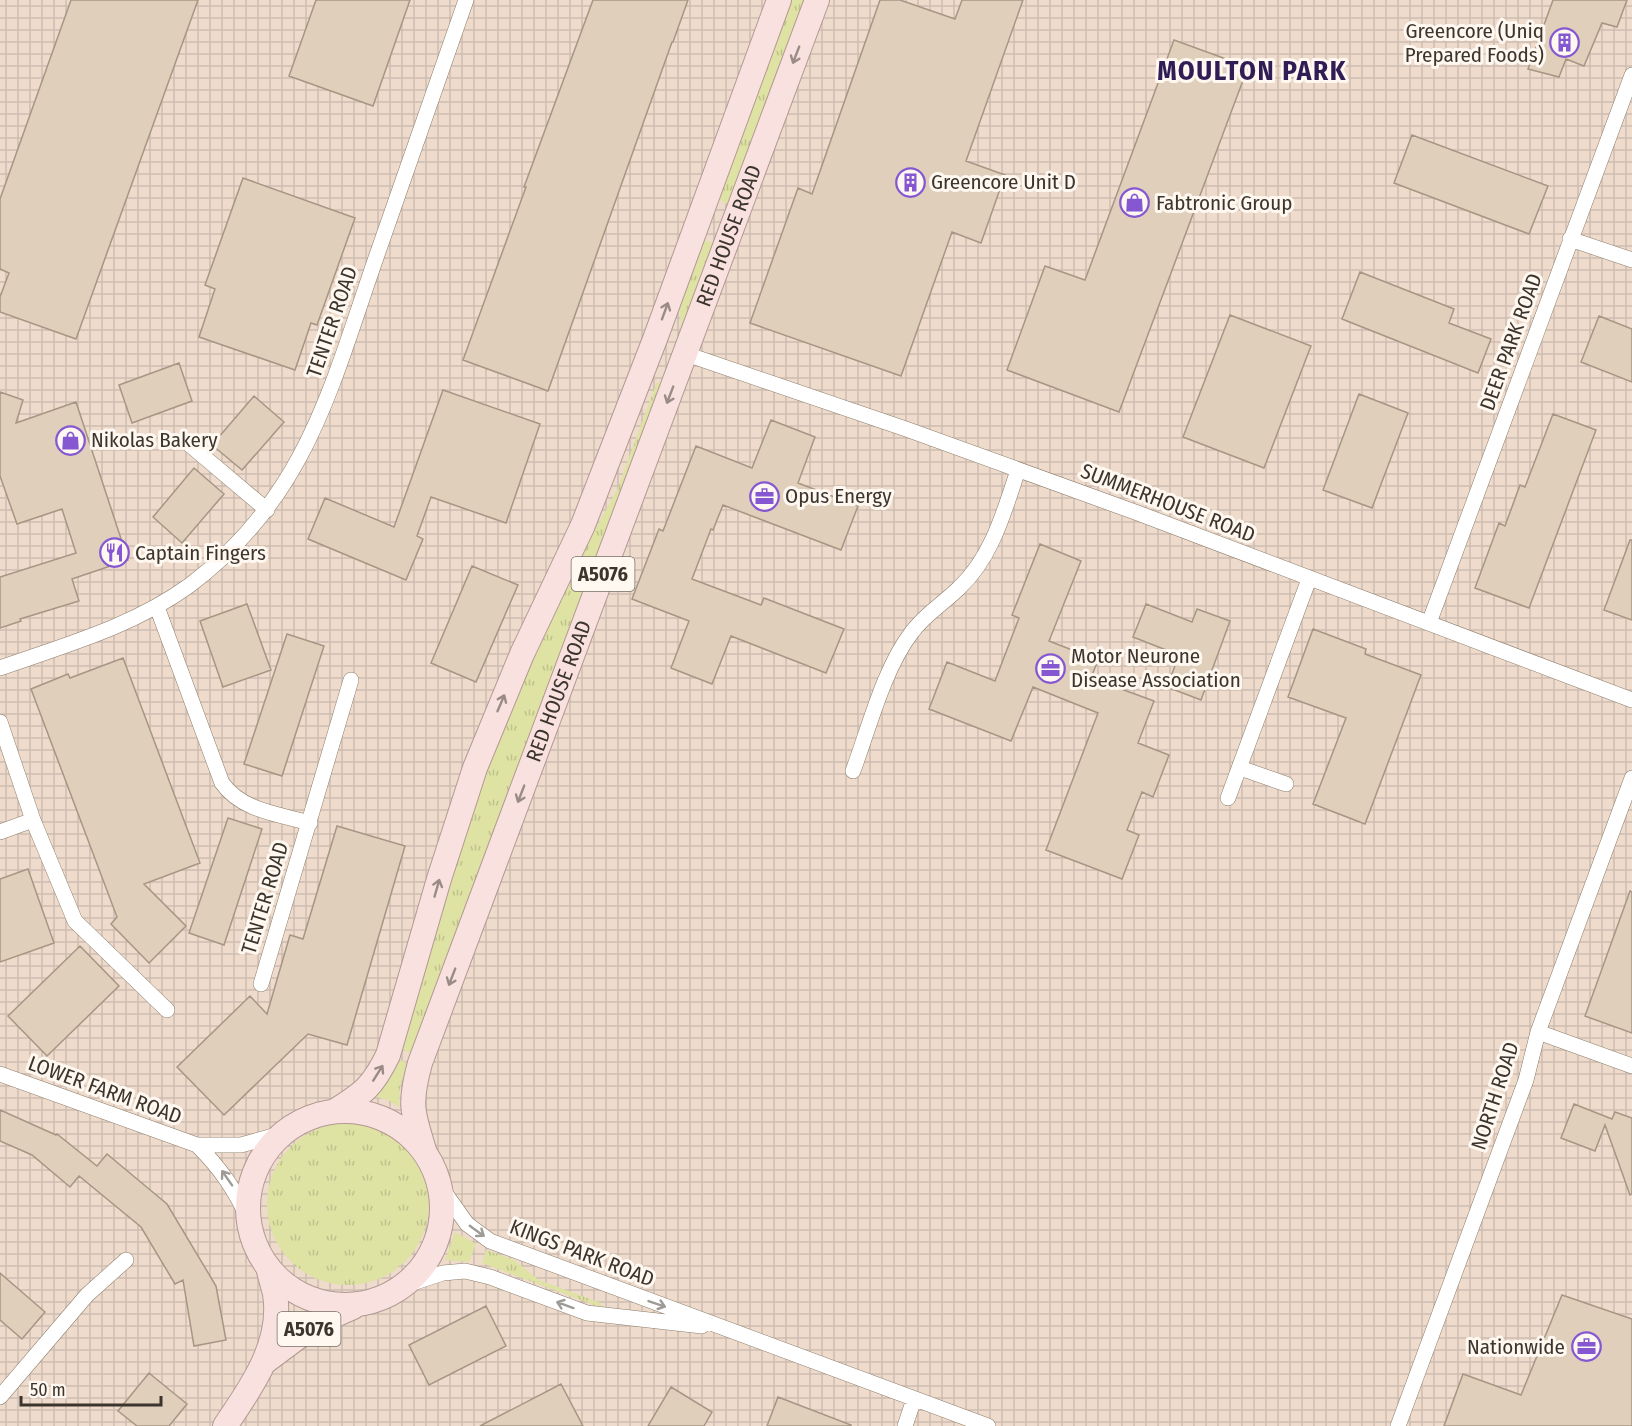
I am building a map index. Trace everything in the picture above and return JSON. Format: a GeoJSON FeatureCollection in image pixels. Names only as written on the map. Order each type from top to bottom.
{"type":"FeatureCollection","features":[{"type":"Feature","properties":{"kind":"main road"},"geometry":{"type":"LineString","coordinates":[[335,1111],[361,1095],[379,1074],[388,1055],[475,768],[522,654],[583,525],[655,339],[780,0]]}},
{"type":"Feature","properties":{"kind":"main road","name":"RED HOUSE ROAD"},"geometry":{"type":"LineString","coordinates":[[424,1150],[412,1113],[412,1097],[420,1064],[817,0]]}},
{"type":"Feature","properties":{"kind":"main road"},"geometry":{"type":"LineString","coordinates":[[583,525],[610,485],[656,368],[668,357],[686,354]]}},
{"type":"Feature","properties":{"kind":"main road"},"geometry":{"type":"LineString","coordinates":[[335,1111],[355,1111],[375,1115],[402,1129],[424,1150],[434,1167],[443,1205],[436,1242],[417,1273],[404,1286],[374,1301],[358,1304],[341,1305],[308,1298],[279,1279],[258,1252],[248,1218],[248,1199],[256,1171],[270,1146],[299,1122],[335,1111]]}},
{"type":"Feature","properties":{"kind":"main road","name":"A5076"},"geometry":{"type":"LineString","coordinates":[[225,1426],[266,1361],[275,1317],[275,1295],[268,1267]]}},
{"type":"Feature","properties":{"kind":"main road","name":"A5076"},"geometry":{"type":"LineString","coordinates":[[266,1361],[317,1323],[358,1304]]}},
{"type":"Feature","properties":{"kind":"street","name":"TENTER ROAD"},"geometry":{"type":"LineString","coordinates":[[0,668],[111,628],[157,607],[214,565],[267,510],[303,453],[334,384],[466,0]]}},
{"type":"Feature","properties":{"kind":"street","name":"DEER PARK ROAD"},"geometry":{"type":"LineString","coordinates":[[1429,623],[1632,75]]}},
{"type":"Feature","properties":{"kind":"street"},"geometry":{"type":"LineString","coordinates":[[1570,239],[1632,260]]}},
{"type":"Feature","properties":{"kind":"street","name":"SUMMERHOUSE ROAD"},"geometry":{"type":"LineString","coordinates":[[686,354],[906,429],[1632,700]]}},
{"type":"Feature","properties":{"kind":"street"},"geometry":{"type":"LineString","coordinates":[[190,446],[267,510]]}},
{"type":"Feature","properties":{"kind":"street"},"geometry":{"type":"LineString","coordinates":[[853,771],[898,653],[912,632],[959,588],[983,559],[1001,519],[1018,470]]}},
{"type":"Feature","properties":{"kind":"street"},"geometry":{"type":"LineString","coordinates":[[1228,798],[1309,579]]}},
{"type":"Feature","properties":{"kind":"street","name":"TENTER ROAD"},"geometry":{"type":"LineString","coordinates":[[157,607],[222,783],[236,799],[253,807],[310,823]]}},
{"type":"Feature","properties":{"kind":"street","name":"TENTER ROAD"},"geometry":{"type":"LineString","coordinates":[[261,984],[351,680]]}},
{"type":"Feature","properties":{"kind":"street"},"geometry":{"type":"LineString","coordinates":[[0,722],[33,820],[75,921],[167,1010]]}},
{"type":"Feature","properties":{"kind":"street"},"geometry":{"type":"LineString","coordinates":[[1240,768],[1286,784]]}},
{"type":"Feature","properties":{"kind":"street","name":"NORTH ROAD"},"geometry":{"type":"LineString","coordinates":[[1398,1426],[1526,1080],[1538,1032],[1632,778]]}},
{"type":"Feature","properties":{"kind":"street"},"geometry":{"type":"LineString","coordinates":[[0,832],[33,820]]}},
{"type":"Feature","properties":{"kind":"street"},"geometry":{"type":"LineString","coordinates":[[1538,1032],[1632,1066]]}},
{"type":"Feature","properties":{"kind":"street","name":"LOWER FARM ROAD"},"geometry":{"type":"LineString","coordinates":[[0,1074],[197,1145]]}},
{"type":"Feature","properties":{"kind":"street"},"geometry":{"type":"LineString","coordinates":[[197,1145],[241,1145],[284,1133]]}},
{"type":"Feature","properties":{"kind":"street"},"geometry":{"type":"LineString","coordinates":[[197,1145],[227,1178],[248,1218]]}},
{"type":"Feature","properties":{"kind":"street","name":"KINGS PARK ROAD"},"geometry":{"type":"LineString","coordinates":[[440,1186],[466,1224],[490,1241],[988,1426]]}},
{"type":"Feature","properties":{"kind":"street"},"geometry":{"type":"LineString","coordinates":[[0,1397],[87,1294],[126,1260]]}},
{"type":"Feature","properties":{"kind":"street","name":"KINGS PARK ROAD"},"geometry":{"type":"LineString","coordinates":[[404,1286],[443,1273],[465,1271],[490,1277],[587,1313],[729,1329]]}},
{"type":"Feature","properties":{"kind":"street"},"geometry":{"type":"LineString","coordinates":[[905,1426],[914,1399]]}},
{"type":"Feature","properties":{"kind":"shaded area"},"geometry":{"type":"Polygon","coordinates":[[[0,0],[1632,0],[1632,1426],[0,1426],[0,0]]]}},
{"type":"Feature","properties":{"kind":"green space"},"geometry":{"type":"Polygon","coordinates":[[[791,0],[806,0],[728,205],[719,199],[791,0]]]}},
{"type":"Feature","properties":{"kind":"green space"},"geometry":{"type":"Polygon","coordinates":[[[702,240],[714,243],[681,328],[679,301],[702,240]]]}},
{"type":"Feature","properties":{"kind":"green space"},"geometry":{"type":"Polygon","coordinates":[[[657,382],[661,384],[411,1053],[401,1049],[473,810],[509,715],[573,569],[617,490],[657,382]]]}},
{"type":"Feature","properties":{"kind":"green space"},"geometry":{"type":"Polygon","coordinates":[[[397,1059],[408,1063],[400,1086],[399,1107],[388,1100],[376,1097],[397,1059]]]}},
{"type":"Feature","properties":{"kind":"green space"},"geometry":{"type":"Polygon","coordinates":[[[348,1123],[379,1129],[405,1147],[423,1173],[429,1204],[423,1235],[405,1261],[379,1279],[348,1285],[317,1279],[291,1261],[273,1235],[267,1204],[273,1173],[291,1147],[317,1129],[348,1123]]]}},
{"type":"Feature","properties":{"kind":"green space"},"geometry":{"type":"Polygon","coordinates":[[[455,1232],[476,1244],[469,1262],[445,1260],[455,1232]]]}},
{"type":"Feature","properties":{"kind":"green space"},"geometry":{"type":"Polygon","coordinates":[[[486,1250],[514,1260],[539,1280],[601,1303],[600,1307],[482,1263],[486,1250]]]}},
{"type":"Feature","properties":{"kind":"building"},"geometry":{"type":"Polygon","coordinates":[[[71,0],[198,0],[76,339],[0,312],[0,297],[9,273],[0,269],[0,199],[71,0]]]}},
{"type":"Feature","properties":{"kind":"building"},"geometry":{"type":"Polygon","coordinates":[[[316,0],[410,0],[373,106],[289,76],[316,0]]]}},
{"type":"Feature","properties":{"kind":"building"},"geometry":{"type":"Polygon","coordinates":[[[593,0],[688,0],[548,391],[463,360],[593,0]]]}},
{"type":"Feature","properties":{"kind":"building","name":"Greencore Unit D"},"geometry":{"type":"Polygon","coordinates":[[[880,0],[900,0],[955,19],[962,0],[1023,0],[966,161],[1005,175],[981,243],[952,232],[901,376],[750,323],[798,188],[812,194],[880,0]]]}},
{"type":"Feature","properties":{"kind":"building","name":"Greencore (Uniq Prepared Foods)"},"geometry":{"type":"Polygon","coordinates":[[[1553,0],[1627,0],[1617,27],[1602,23],[1584,66],[1566,59],[1559,77],[1528,69],[1553,0]]]}},
{"type":"Feature","properties":{"kind":"building"},"geometry":{"type":"Polygon","coordinates":[[[1174,40],[1248,67],[1119,412],[1007,370],[1045,266],[1085,280],[1174,40]]]}},
{"type":"Feature","properties":{"kind":"building"},"geometry":{"type":"Polygon","coordinates":[[[1412,135],[1548,186],[1529,234],[1394,183],[1412,135]]]}},
{"type":"Feature","properties":{"kind":"building"},"geometry":{"type":"Polygon","coordinates":[[[243,178],[355,218],[317,325],[311,323],[295,370],[199,337],[215,289],[205,285],[243,178]]]}},
{"type":"Feature","properties":{"kind":"building"},"geometry":{"type":"Polygon","coordinates":[[[1360,272],[1454,309],[1449,323],[1491,339],[1478,373],[1342,319],[1360,272]]]}},
{"type":"Feature","properties":{"kind":"building"},"geometry":{"type":"Polygon","coordinates":[[[1230,315],[1311,346],[1264,468],[1183,437],[1230,315]]]}},
{"type":"Feature","properties":{"kind":"building"},"geometry":{"type":"Polygon","coordinates":[[[1599,316],[1632,329],[1632,382],[1581,362],[1599,316]]]}},
{"type":"Feature","properties":{"kind":"building"},"geometry":{"type":"Polygon","coordinates":[[[179,363],[192,401],[132,423],[119,385],[179,363]]]}},
{"type":"Feature","properties":{"kind":"building"},"geometry":{"type":"Polygon","coordinates":[[[443,390],[540,424],[506,523],[431,497],[417,536],[423,539],[406,580],[308,539],[325,498],[394,527],[443,390]]]}},
{"type":"Feature","properties":{"kind":"building"},"geometry":{"type":"Polygon","coordinates":[[[0,392],[23,400],[16,423],[76,402],[128,560],[72,579],[79,601],[20,619],[21,621],[0,628],[0,577],[76,553],[62,509],[17,524],[0,476],[0,392]]]}},
{"type":"Feature","properties":{"kind":"building"},"geometry":{"type":"Polygon","coordinates":[[[1359,394],[1408,413],[1372,508],[1323,490],[1359,394]]]}},
{"type":"Feature","properties":{"kind":"building"},"geometry":{"type":"Polygon","coordinates":[[[254,396],[284,422],[242,470],[212,445],[254,396]]]}},
{"type":"Feature","properties":{"kind":"building"},"geometry":{"type":"Polygon","coordinates":[[[1553,414],[1596,430],[1529,608],[1475,588],[1499,523],[1505,526],[1520,485],[1525,487],[1553,414]]]}},
{"type":"Feature","properties":{"kind":"building"},"geometry":{"type":"Polygon","coordinates":[[[771,420],[815,437],[798,483],[858,506],[841,550],[723,505],[692,579],[761,605],[764,598],[844,629],[826,673],[731,636],[712,684],[671,668],[689,621],[632,599],[659,529],[663,531],[696,446],[752,468],[771,420]]]}},
{"type":"Feature","properties":{"kind":"building"},"geometry":{"type":"Polygon","coordinates":[[[194,468],[224,494],[182,543],[153,517],[194,468]]]}},
{"type":"Feature","properties":{"kind":"building"},"geometry":{"type":"Polygon","coordinates":[[[1630,540],[1632,540],[1632,620],[1604,610],[1630,540]]]}},
{"type":"Feature","properties":{"kind":"building"},"geometry":{"type":"Polygon","coordinates":[[[1040,544],[1081,561],[1049,641],[1098,660],[1091,678],[1154,701],[1138,743],[1169,755],[1153,797],[1142,792],[1127,830],[1139,835],[1122,879],[1046,850],[1098,713],[1033,687],[1011,741],[929,709],[947,662],[995,681],[1019,618],[1012,615],[1040,544]]]}},
{"type":"Feature","properties":{"kind":"building"},"geometry":{"type":"Polygon","coordinates":[[[472,566],[518,585],[476,682],[431,663],[472,566]]]}},
{"type":"Feature","properties":{"kind":"building"},"geometry":{"type":"Polygon","coordinates":[[[247,604],[271,670],[223,687],[200,621],[247,604]]]}},
{"type":"Feature","properties":{"kind":"building"},"geometry":{"type":"Polygon","coordinates":[[[1146,604],[1192,622],[1197,609],[1230,621],[1201,700],[1167,687],[1179,655],[1133,637],[1146,604]]]}},
{"type":"Feature","properties":{"kind":"building"},"geometry":{"type":"Polygon","coordinates":[[[1313,629],[1366,649],[1365,654],[1421,675],[1365,824],[1313,804],[1346,718],[1288,697],[1313,629]]]}},
{"type":"Feature","properties":{"kind":"building"},"geometry":{"type":"Polygon","coordinates":[[[287,634],[324,646],[282,776],[244,764],[287,634]]]}},
{"type":"Feature","properties":{"kind":"building"},"geometry":{"type":"Polygon","coordinates":[[[123,658],[200,863],[144,884],[186,926],[149,963],[111,924],[117,917],[31,689],[68,674],[70,678],[123,658]]]}},
{"type":"Feature","properties":{"kind":"building"},"geometry":{"type":"Polygon","coordinates":[[[228,818],[262,829],[224,945],[189,933],[228,818]]]}},
{"type":"Feature","properties":{"kind":"building"},"geometry":{"type":"Polygon","coordinates":[[[337,826],[405,846],[347,1045],[308,1034],[224,1115],[177,1067],[250,996],[267,1014],[290,935],[303,939],[337,826]]]}},
{"type":"Feature","properties":{"kind":"building"},"geometry":{"type":"Polygon","coordinates":[[[28,869],[54,943],[0,962],[0,879],[28,869]]]}},
{"type":"Feature","properties":{"kind":"building"},"geometry":{"type":"Polygon","coordinates":[[[1630,891],[1632,892],[1632,1033],[1585,1016],[1630,891]]]}},
{"type":"Feature","properties":{"kind":"building"},"geometry":{"type":"Polygon","coordinates":[[[80,946],[119,986],[47,1056],[8,1016],[80,946]]]}},
{"type":"Feature","properties":{"kind":"building"},"geometry":{"type":"Polygon","coordinates":[[[1574,1104],[1612,1119],[1615,1112],[1632,1118],[1632,1194],[1630,1195],[1605,1125],[1595,1151],[1561,1138],[1574,1104]]]}},
{"type":"Feature","properties":{"kind":"building"},"geometry":{"type":"Polygon","coordinates":[[[0,1110],[57,1134],[97,1166],[107,1154],[167,1204],[216,1286],[226,1340],[194,1346],[183,1280],[175,1284],[141,1227],[79,1176],[70,1187],[32,1155],[0,1141],[0,1110]]]}},
{"type":"Feature","properties":{"kind":"building"},"geometry":{"type":"Polygon","coordinates":[[[0,1273],[45,1312],[22,1339],[0,1320],[0,1273]]]}},
{"type":"Feature","properties":{"kind":"building","name":"Nationwide"},"geometry":{"type":"Polygon","coordinates":[[[1562,1295],[1632,1319],[1632,1426],[1444,1426],[1463,1374],[1521,1395],[1562,1295]]]}},
{"type":"Feature","properties":{"kind":"building"},"geometry":{"type":"Polygon","coordinates":[[[486,1306],[506,1346],[429,1385],[409,1345],[486,1306]]]}},
{"type":"Feature","properties":{"kind":"building"},"geometry":{"type":"Polygon","coordinates":[[[149,1373],[187,1404],[169,1426],[137,1426],[118,1411],[149,1373]]]}},
{"type":"Feature","properties":{"kind":"building"},"geometry":{"type":"Polygon","coordinates":[[[561,1384],[583,1426],[480,1426],[561,1384]]]}},
{"type":"Feature","properties":{"kind":"building"},"geometry":{"type":"Polygon","coordinates":[[[671,1387],[712,1412],[704,1426],[648,1426],[671,1387]]]}},
{"type":"Feature","properties":{"kind":"building"},"geometry":{"type":"Polygon","coordinates":[[[778,1397],[851,1425],[851,1426],[767,1426],[778,1397]]]}},
{"type":"Feature","properties":{"kind":"place","name":"Greencore (Uniq Prepared Foods)"},"geometry":{"type":"Point","coordinates":[1565,43]}},
{"type":"Feature","properties":{"kind":"place","name":"Greencore Unit D"},"geometry":{"type":"Point","coordinates":[910,182]}},
{"type":"Feature","properties":{"kind":"place","name":"Fabtronic Group"},"geometry":{"type":"Point","coordinates":[1135,203]}},
{"type":"Feature","properties":{"kind":"place","name":"Nikolas Bakery"},"geometry":{"type":"Point","coordinates":[70,440]}},
{"type":"Feature","properties":{"kind":"place","name":"Opus Energy"},"geometry":{"type":"Point","coordinates":[764,496]}},
{"type":"Feature","properties":{"kind":"place","name":"Captain Fingers"},"geometry":{"type":"Point","coordinates":[114,553]}},
{"type":"Feature","properties":{"kind":"place","name":"Motor Neurone Disease Association"},"geometry":{"type":"Point","coordinates":[1050,668]}},
{"type":"Feature","properties":{"kind":"place","name":"Nationwide"},"geometry":{"type":"Point","coordinates":[1586,1347]}},
{"type":"Feature","properties":{"kind":"district","name":"MOULTON PARK"},"geometry":{"type":"Point","coordinates":[1252,71]}}]}
